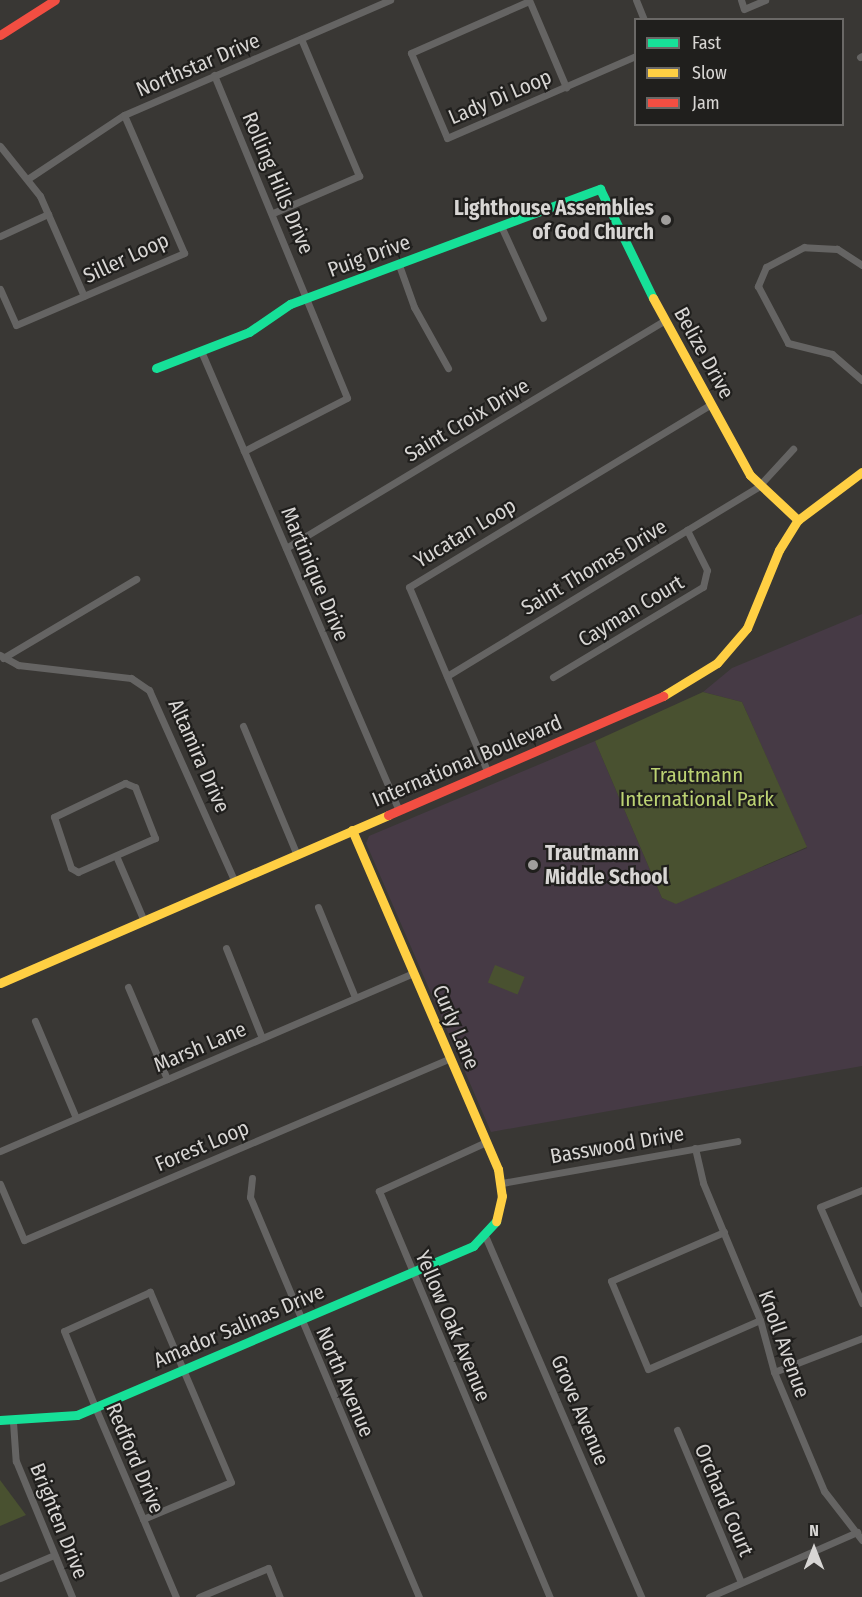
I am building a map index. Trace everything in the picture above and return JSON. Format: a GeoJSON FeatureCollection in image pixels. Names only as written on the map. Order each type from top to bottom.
{"type":"FeatureCollection","features":[{"type":"Feature","properties":{"kind":"street"},"geometry":{"type":"LineString","coordinates":[[0,35],[55,0]]}},
{"type":"Feature","properties":{"kind":"street","name":"Northstar Drive"},"geometry":{"type":"LineString","coordinates":[[29,178],[124,115],[390,0]]}},
{"type":"Feature","properties":{"kind":"street"},"geometry":{"type":"LineString","coordinates":[[529,0],[566,87]]}},
{"type":"Feature","properties":{"kind":"street","name":"Lady Di Loop"},"geometry":{"type":"LineString","coordinates":[[529,0],[411,53],[447,138],[634,57]]}},
{"type":"Feature","properties":{"kind":"street"},"geometry":{"type":"LineString","coordinates":[[636,0],[643,18]]}},
{"type":"Feature","properties":{"kind":"street"},"geometry":{"type":"LineString","coordinates":[[741,0],[744,9],[765,0]]}},
{"type":"Feature","properties":{"kind":"street"},"geometry":{"type":"LineString","coordinates":[[273,213],[359,176],[301,39]]}},
{"type":"Feature","properties":{"kind":"street","name":"Rolling Hills Drive"},"geometry":{"type":"LineString","coordinates":[[214,75],[273,213],[347,398],[244,451]]}},
{"type":"Feature","properties":{"kind":"street","name":"Siller Loop"},"geometry":{"type":"LineString","coordinates":[[0,290],[16,325],[184,253],[124,115]]}},
{"type":"Feature","properties":{"kind":"street"},"geometry":{"type":"LineString","coordinates":[[0,146],[29,178],[48,214],[84,296]]}},
{"type":"Feature","properties":{"kind":"street","name":"Puig Drive"},"geometry":{"type":"LineString","coordinates":[[156,368],[249,332],[308,298],[600,189]]}},
{"type":"Feature","properties":{"kind":"street","name":"Belize Drive"},"geometry":{"type":"LineString","coordinates":[[600,189],[664,320],[758,487],[798,520]]}},
{"type":"Feature","properties":{"kind":"street"},"geometry":{"type":"LineString","coordinates":[[0,236],[48,214]]}},
{"type":"Feature","properties":{"kind":"street"},"geometry":{"type":"LineString","coordinates":[[501,226],[543,318]]}},
{"type":"Feature","properties":{"kind":"street"},"geometry":{"type":"LineString","coordinates":[[862,265],[837,249],[804,247],[765,267],[759,291],[788,343],[832,354],[862,380]]}},
{"type":"Feature","properties":{"kind":"street"},"geometry":{"type":"LineString","coordinates":[[399,265],[414,307],[448,368]]}},
{"type":"Feature","properties":{"kind":"street","name":"Saint Croix Drive"},"geometry":{"type":"LineString","coordinates":[[286,548],[664,320]]}},
{"type":"Feature","properties":{"kind":"street","name":"Martinique Drive"},"geometry":{"type":"LineString","coordinates":[[201,351],[399,810]]}},
{"type":"Feature","properties":{"kind":"street","name":"Yucatan Loop"},"geometry":{"type":"LineString","coordinates":[[488,772],[409,587],[711,404]]}},
{"type":"Feature","properties":{"kind":"street","name":"Saint Thomas Drive"},"geometry":{"type":"LineString","coordinates":[[447,676],[758,487],[793,449]]}},
{"type":"Feature","properties":{"kind":"street","name":"International Boulevard"},"geometry":{"type":"LineString","coordinates":[[0,983],[488,772],[704,674],[747,628],[778,550],[798,520],[862,472]]}},
{"type":"Feature","properties":{"kind":"street","name":"Cayman Court"},"geometry":{"type":"LineString","coordinates":[[553,677],[703,587],[707,570],[687,531]]}},
{"type":"Feature","properties":{"kind":"street"},"geometry":{"type":"LineString","coordinates":[[1,656],[136,579]]}},
{"type":"Feature","properties":{"kind":"street","name":"Altamira Drive"},"geometry":{"type":"LineString","coordinates":[[1,656],[18,665],[131,678],[149,690],[235,882]]}},
{"type":"Feature","properties":{"kind":"street"},"geometry":{"type":"LineString","coordinates":[[243,726],[297,855]]}},
{"type":"Feature","properties":{"kind":"street"},"geometry":{"type":"LineString","coordinates":[[125,783],[135,787],[155,838],[117,858],[89,871],[71,868],[54,817],[125,783]]}},
{"type":"Feature","properties":{"kind":"street","name":"Curly Lane"},"geometry":{"type":"LineString","coordinates":[[352,830],[502,1183],[500,1208],[486,1238]]}},
{"type":"Feature","properties":{"kind":"street"},"geometry":{"type":"LineString","coordinates":[[117,858],[144,921]]}},
{"type":"Feature","properties":{"kind":"street"},"geometry":{"type":"LineString","coordinates":[[318,907],[355,997]]}},
{"type":"Feature","properties":{"kind":"street"},"geometry":{"type":"LineString","coordinates":[[226,948],[262,1038]]}},
{"type":"Feature","properties":{"kind":"street","name":"Marsh Lane"},"geometry":{"type":"LineString","coordinates":[[0,1151],[413,973]]}},
{"type":"Feature","properties":{"kind":"street"},"geometry":{"type":"LineString","coordinates":[[128,987],[167,1079]]}},
{"type":"Feature","properties":{"kind":"street"},"geometry":{"type":"LineString","coordinates":[[35,1021],[76,1118]]}},
{"type":"Feature","properties":{"kind":"street","name":"Forest Loop"},"geometry":{"type":"LineString","coordinates":[[0,1184],[24,1240],[450,1058]]}},
{"type":"Feature","properties":{"kind":"street","name":"Basswood Drive"},"geometry":{"type":"LineString","coordinates":[[502,1183],[736,1141]]}},
{"type":"Feature","properties":{"kind":"street","name":"Yellow Oak Avenue"},"geometry":{"type":"LineString","coordinates":[[486,1143],[379,1191],[550,1597]]}},
{"type":"Feature","properties":{"kind":"street","name":"Knoll Avenue"},"geometry":{"type":"LineString","coordinates":[[694,1148],[724,1232],[760,1320],[774,1372],[824,1491],[862,1540]]}},
{"type":"Feature","properties":{"kind":"street","name":"North Avenue"},"geometry":{"type":"LineString","coordinates":[[252,1178],[250,1197],[419,1597]]}},
{"type":"Feature","properties":{"kind":"street"},"geometry":{"type":"LineString","coordinates":[[862,1190],[819,1208],[862,1303]]}},
{"type":"Feature","properties":{"kind":"street"},"geometry":{"type":"LineString","coordinates":[[724,1232],[611,1281],[648,1369],[760,1320]]}},
{"type":"Feature","properties":{"kind":"street","name":"Amador Salinas Drive"},"geometry":{"type":"LineString","coordinates":[[0,1420],[13,1422],[54,1420],[95,1407],[412,1273],[486,1238]]}},
{"type":"Feature","properties":{"kind":"street","name":"Grove Avenue"},"geometry":{"type":"LineString","coordinates":[[486,1238],[641,1597]]}},
{"type":"Feature","properties":{"kind":"street","name":"Redford Drive"},"geometry":{"type":"LineString","coordinates":[[176,1597],[64,1331],[150,1292],[183,1369]]}},
{"type":"Feature","properties":{"kind":"street"},"geometry":{"type":"LineString","coordinates":[[774,1372],[862,1338]]}},
{"type":"Feature","properties":{"kind":"street"},"geometry":{"type":"LineString","coordinates":[[143,1519],[231,1482],[183,1369]]}},
{"type":"Feature","properties":{"kind":"street","name":"Brighten Drive"},"geometry":{"type":"LineString","coordinates":[[13,1422],[16,1461],[72,1597]]}},
{"type":"Feature","properties":{"kind":"street","name":"Orchard Court"},"geometry":{"type":"LineString","coordinates":[[677,1430],[741,1582]]}},
{"type":"Feature","properties":{"kind":"street"},"geometry":{"type":"LineString","coordinates":[[709,1597],[857,1532]]}},
{"type":"Feature","properties":{"kind":"street"},"geometry":{"type":"LineString","coordinates":[[0,1578],[54,1555]]}},
{"type":"Feature","properties":{"kind":"street"},"geometry":{"type":"LineString","coordinates":[[199,1597],[268,1568],[280,1597]]}},
{"type":"Feature","properties":{"kind":"shaded area"},"geometry":{"type":"Polygon","coordinates":[[[862,614],[862,1066],[491,1132],[366,843],[369,836],[595,741],[662,898],[676,903],[807,848],[742,702],[703,692],[732,668],[862,614]]]}},
{"type":"Feature","properties":{"kind":"green space","name":"Trautmann International Park"},"geometry":{"type":"Polygon","coordinates":[[[703,692],[742,702],[807,847],[676,904],[662,898],[595,741],[703,692]]]}},
{"type":"Feature","properties":{"kind":"green space"},"geometry":{"type":"Polygon","coordinates":[[[495,965],[525,977],[518,995],[488,983],[495,965]]]}},
{"type":"Feature","properties":{"kind":"green space"},"geometry":{"type":"Polygon","coordinates":[[[0,1480],[26,1515],[0,1526],[0,1480]]]}},
{"type":"Feature","properties":{"kind":"traffic: fast"},"geometry":{"type":"LineString","coordinates":[[156,368],[249,332],[290,304],[600,189],[653,298]]}},
{"type":"Feature","properties":{"kind":"traffic: fast"},"geometry":{"type":"LineString","coordinates":[[0,1420],[77,1415],[473,1246],[496,1221]]}},
{"type":"Feature","properties":{"kind":"traffic: slow"},"geometry":{"type":"LineString","coordinates":[[653,298],[750,475],[798,520]]}},
{"type":"Feature","properties":{"kind":"traffic: slow"},"geometry":{"type":"LineString","coordinates":[[663,696],[717,663],[747,628],[779,550],[798,520],[862,472]]}},
{"type":"Feature","properties":{"kind":"traffic: slow"},"geometry":{"type":"LineString","coordinates":[[0,983],[388,815]]}},
{"type":"Feature","properties":{"kind":"traffic: slow"},"geometry":{"type":"LineString","coordinates":[[352,830],[498,1169],[502,1196],[496,1221]]}},
{"type":"Feature","properties":{"kind":"traffic: jam"},"geometry":{"type":"LineString","coordinates":[[0,35],[55,0]]}},
{"type":"Feature","properties":{"kind":"traffic: jam"},"geometry":{"type":"LineString","coordinates":[[388,815],[663,696]]}},
{"type":"Feature","properties":{"kind":"place","name":"Lighthouse Assemblies of God Church"},"geometry":{"type":"Point","coordinates":[666,220]}},
{"type":"Feature","properties":{"kind":"place","name":"Trautmann Middle School"},"geometry":{"type":"Point","coordinates":[533,865]}}]}
